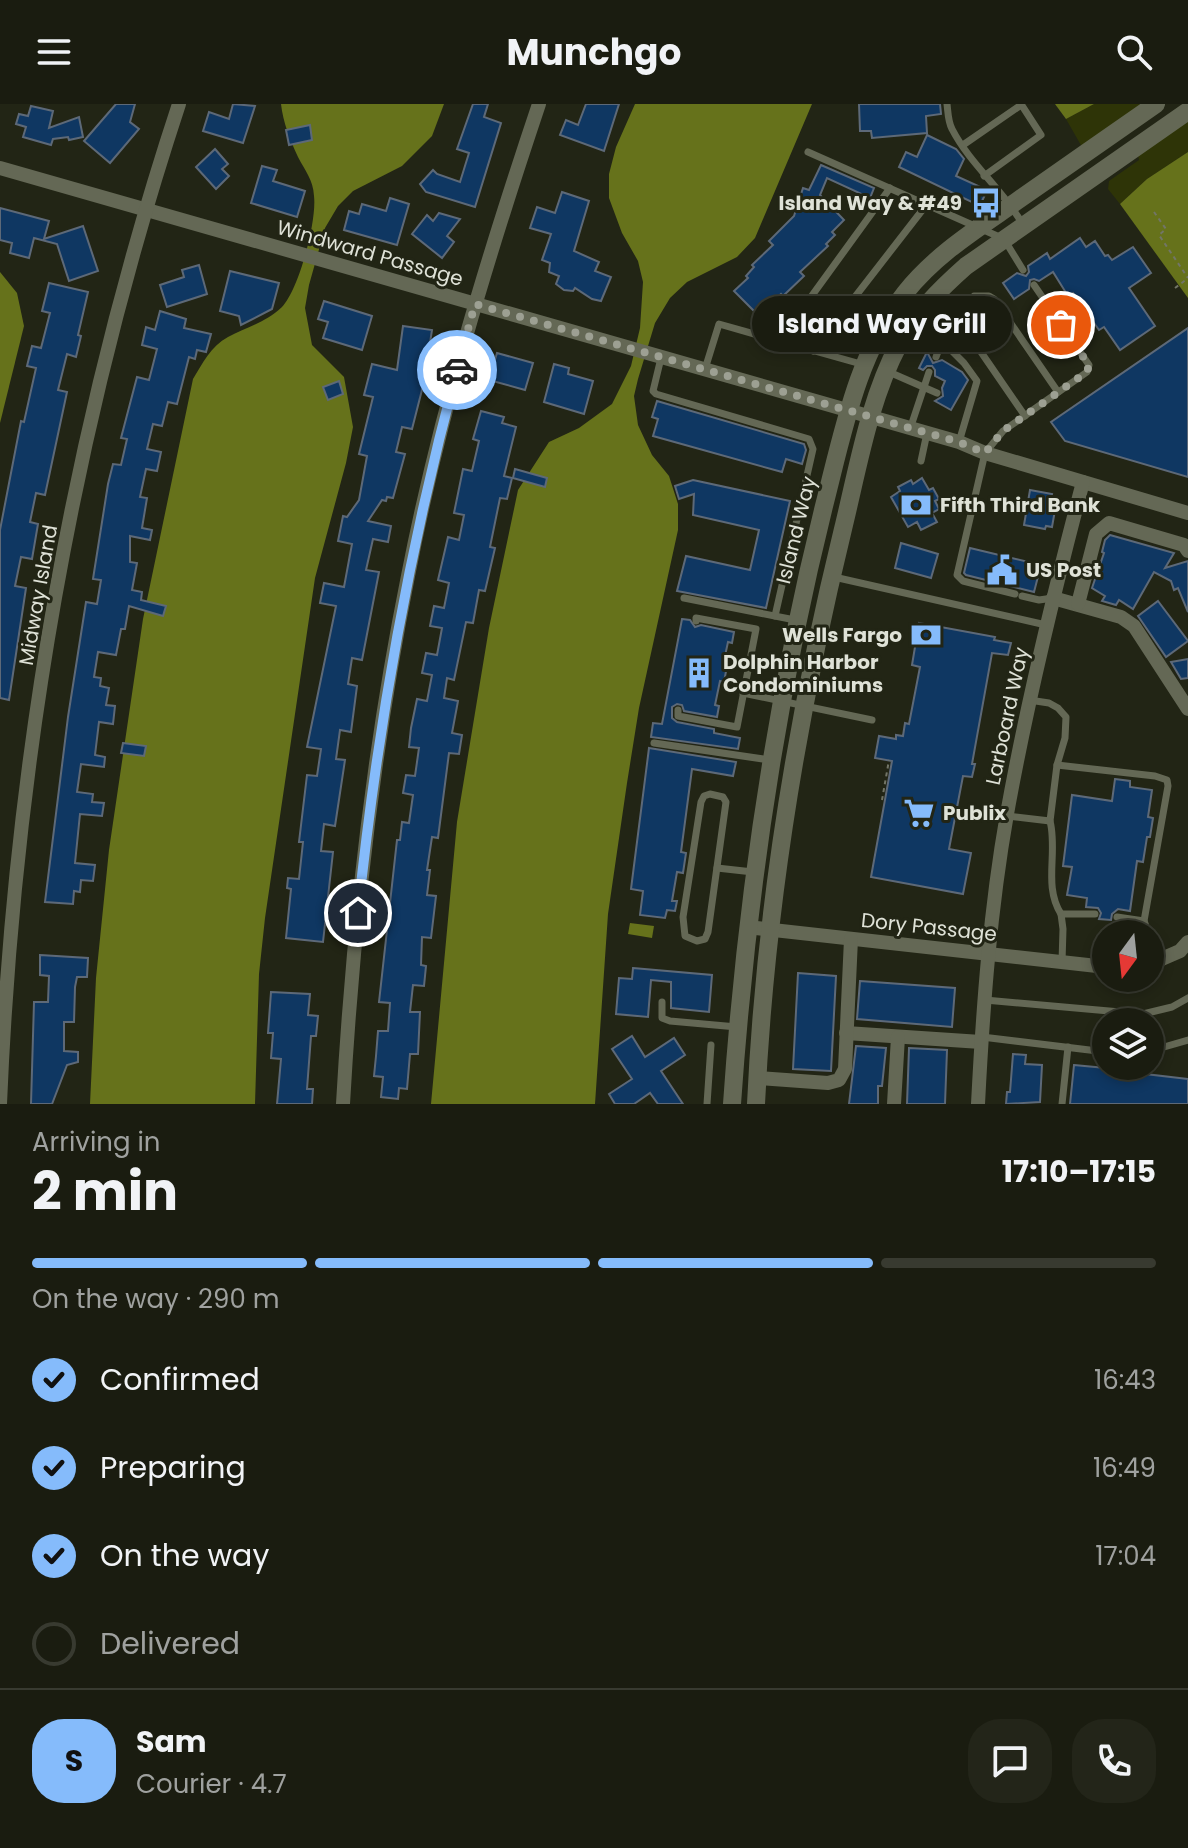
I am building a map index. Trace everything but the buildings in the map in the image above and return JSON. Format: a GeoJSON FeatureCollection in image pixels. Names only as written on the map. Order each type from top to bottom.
{"type":"FeatureCollection","features":[{"type":"Feature","properties":{"kind":"street","name":"Midway Island"},"geometry":{"type":"LineString","coordinates":[[0,1104],[15,894],[31,758],[53,618],[78,480],[111,339],[179,104]]}},
{"type":"Feature","properties":{"kind":"street"},"geometry":{"type":"LineString","coordinates":[[343,1104],[351,972],[364,854],[383,715],[408,575],[475,304],[539,104]]}},
{"type":"Feature","properties":{"kind":"street","name":"Island Way"},"geometry":{"type":"LineString","coordinates":[[732,1104],[753,872],[770,760],[797,621],[848,411],[864,365],[884,323],[904,294],[947,250],[1156,104]]}},
{"type":"Feature","properties":{"kind":"street"},"geometry":{"type":"LineString","coordinates":[[756,1104],[770,930],[804,705],[831,576],[887,371],[916,316],[938,290],[1023,225],[1188,111]]}},
{"type":"Feature","properties":{"kind":"street","name":"Windward Passage"},"geometry":{"type":"LineString","coordinates":[[0,168],[959,442],[985,453],[1170,505],[1188,513]]}},
{"type":"Feature","properties":{"kind":"street","name":"Larboard Way"},"geometry":{"type":"LineString","coordinates":[[978,1104],[993,908],[1007,816],[1046,625],[1083,482]]}},
{"type":"Feature","properties":{"kind":"street"},"geometry":{"type":"LineString","coordinates":[[1078,604],[1096,534],[1109,523],[1184,545],[1188,551]]}},
{"type":"Feature","properties":{"kind":"street"},"geometry":{"type":"LineString","coordinates":[[1053,598],[1121,617],[1134,626],[1188,709]]}},
{"type":"Feature","properties":{"kind":"street","name":"Dory Passage"},"geometry":{"type":"LineString","coordinates":[[747,927],[1092,965]]}},
{"type":"Feature","properties":{"kind":"street"},"geometry":{"type":"LineString","coordinates":[[757,1078],[828,1083],[839,1080],[845,1069],[851,939]]}},
{"type":"Feature","properties":{"kind":"street"},"geometry":{"type":"LineString","coordinates":[[1164,960],[1185,952]]}},
{"type":"Feature","properties":{"kind":"street"},"geometry":{"type":"LineString","coordinates":[[846,1033],[982,1040]]}},
{"type":"Feature","properties":{"kind":"street"},"geometry":{"type":"LineString","coordinates":[[894,1104],[898,1037]]}},
{"type":"Feature","properties":{"kind":"lane"},"geometry":{"type":"LineString","coordinates":[[963,145],[1021,104],[1041,135],[984,176]]}},
{"type":"Feature","properties":{"kind":"lane"},"geometry":{"type":"LineString","coordinates":[[948,105],[950,127],[1023,225]]}},
{"type":"Feature","properties":{"kind":"lane"},"geometry":{"type":"LineString","coordinates":[[808,152],[1004,239],[1023,270]]}},
{"type":"Feature","properties":{"kind":"lane"},"geometry":{"type":"LineString","coordinates":[[779,341],[890,188]]}},
{"type":"Feature","properties":{"kind":"lane"},"geometry":{"type":"LineString","coordinates":[[813,351],[927,204]]}},
{"type":"Feature","properties":{"kind":"lane"},"geometry":{"type":"LineString","coordinates":[[1034,285],[1089,365],[1087,372],[1003,431],[985,453],[957,575],[963,581],[1039,600],[1053,598]]}},
{"type":"Feature","properties":{"kind":"lane"},"geometry":{"type":"LineString","coordinates":[[1025,416],[959,320],[960,312],[974,296],[994,299],[1058,392]]}},
{"type":"Feature","properties":{"kind":"lane"},"geometry":{"type":"LineString","coordinates":[[916,316],[964,363],[977,381],[959,442]]}},
{"type":"Feature","properties":{"kind":"lane"},"geometry":{"type":"LineString","coordinates":[[705,370],[719,324],[864,365]]}},
{"type":"Feature","properties":{"kind":"lane"},"geometry":{"type":"LineString","coordinates":[[936,357],[942,341]]}},
{"type":"Feature","properties":{"kind":"lane"},"geometry":{"type":"LineString","coordinates":[[656,356],[653,391],[656,394],[809,439],[812,444],[775,616]]}},
{"type":"Feature","properties":{"kind":"lane"},"geometry":{"type":"LineString","coordinates":[[887,371],[937,393]]}},
{"type":"Feature","properties":{"kind":"lane"},"geometry":{"type":"LineString","coordinates":[[910,429],[929,372]]}},
{"type":"Feature","properties":{"kind":"lane"},"geometry":{"type":"LineString","coordinates":[[921,461],[927,433]]}},
{"type":"Feature","properties":{"kind":"lane"},"geometry":{"type":"LineString","coordinates":[[831,576],[1046,625]]}},
{"type":"Feature","properties":{"kind":"lane"},"geometry":{"type":"LineString","coordinates":[[684,598],[797,621]]}},
{"type":"Feature","properties":{"kind":"lane"},"geometry":{"type":"LineString","coordinates":[[678,710],[678,716],[737,727],[756,629],[696,618],[696,621]]}},
{"type":"Feature","properties":{"kind":"lane"},"geometry":{"type":"LineString","coordinates":[[743,693],[872,720]]}},
{"type":"Feature","properties":{"kind":"lane"},"geometry":{"type":"LineString","coordinates":[[1029,700],[1049,703],[1066,717],[1050,821],[1054,843],[1051,887],[1053,902],[1061,914],[1062,962]]}},
{"type":"Feature","properties":{"kind":"lane"},"geometry":{"type":"LineString","coordinates":[[654,743],[770,760]]}},
{"type":"Feature","properties":{"kind":"lane"},"geometry":{"type":"LineString","coordinates":[[1057,765],[1167,780],[1144,920]]}},
{"type":"Feature","properties":{"kind":"lane"},"geometry":{"type":"LineString","coordinates":[[710,794],[723,797],[726,802],[717,868],[705,939],[690,939],[683,930],[683,917],[701,802],[704,796],[710,794]]}},
{"type":"Feature","properties":{"kind":"lane"},"geometry":{"type":"LineString","coordinates":[[1007,816],[1050,821]]}},
{"type":"Feature","properties":{"kind":"lane"},"geometry":{"type":"LineString","coordinates":[[717,868],[753,872]]}},
{"type":"Feature","properties":{"kind":"lane"},"geometry":{"type":"LineString","coordinates":[[1061,914],[1095,914]]}},
{"type":"Feature","properties":{"kind":"lane"},"geometry":{"type":"LineString","coordinates":[[1117,917],[1137,920]]}},
{"type":"Feature","properties":{"kind":"lane"},"geometry":{"type":"LineString","coordinates":[[985,1000],[1143,1014],[1172,1007],[1188,998]]}},
{"type":"Feature","properties":{"kind":"lane"},"geometry":{"type":"LineString","coordinates":[[662,1002],[662,1018],[670,1021],[737,1027]]}},
{"type":"Feature","properties":{"kind":"lane"},"geometry":{"type":"LineString","coordinates":[[982,1040],[1092,1050]]}},
{"type":"Feature","properties":{"kind":"lane"},"geometry":{"type":"LineString","coordinates":[[1164,1047],[1188,1040]]}},
{"type":"Feature","properties":{"kind":"lane"},"geometry":{"type":"LineString","coordinates":[[707,1104],[711,1045]]}},
{"type":"Feature","properties":{"kind":"lane"},"geometry":{"type":"LineString","coordinates":[[1062,1104],[1068,1047]]}},
{"type":"Feature","properties":{"kind":"path"},"geometry":{"type":"LineString","coordinates":[[1154,212],[1166,229],[1159,235],[1188,278],[1175,288]]}},
{"type":"Feature","properties":{"kind":"path"},"geometry":{"type":"LineString","coordinates":[[882,800],[889,760]]}},
{"type":"Feature","properties":{"kind":"shaded area"},"geometry":{"type":"Polygon","coordinates":[[[281,104],[444,104],[432,136],[402,166],[353,191],[338,206],[325,228],[309,285],[305,308],[312,345],[344,377],[353,427],[315,578],[265,918],[259,974],[255,1104],[90,1104],[96,978],[109,850],[143,619],[193,379],[217,345],[282,307],[295,286],[310,237],[313,190],[290,138],[281,104]]]}},
{"type":"Feature","properties":{"kind":"shaded area"},"geometry":{"type":"Polygon","coordinates":[[[635,104],[812,104],[755,238],[737,257],[687,282],[670,298],[655,323],[634,396],[638,425],[652,455],[669,476],[678,504],[678,530],[639,708],[608,914],[595,1104],[431,1104],[457,822],[489,628],[518,490],[549,442],[579,428],[612,404],[631,366],[640,328],[643,282],[638,261],[622,233],[609,198],[609,174],[616,147],[635,104]]]}},
{"type":"Feature","properties":{"kind":"shaded area"},"geometry":{"type":"Polygon","coordinates":[[[1055,104],[1094,104],[1066,119],[1055,104]]]}},
{"type":"Feature","properties":{"kind":"shaded area"},"geometry":{"type":"Polygon","coordinates":[[[1094,104],[1145,104],[1082,147],[1066,119],[1094,104]]]}},
{"type":"Feature","properties":{"kind":"shaded area"},"geometry":{"type":"Polygon","coordinates":[[[1188,120],[1188,152],[1147,179],[1120,204],[1108,189],[1109,181],[1139,160],[1138,155],[1188,120]]]}},
{"type":"Feature","properties":{"kind":"shaded area"},"geometry":{"type":"Polygon","coordinates":[[[1188,152],[1188,298],[1120,204],[1147,179],[1188,152]]]}},
{"type":"Feature","properties":{"kind":"shaded area"},"geometry":{"type":"Polygon","coordinates":[[[0,272],[17,293],[24,326],[0,423],[0,272]]]}},
{"type":"Feature","properties":{"kind":"shaded area"},"geometry":{"type":"Polygon","coordinates":[[[630,923],[654,926],[652,938],[628,934],[630,923]]]}},
{"type":"Feature","properties":{"kind":"way so far"},"geometry":{"type":"LineString","coordinates":[[457,370],[475,304],[959,442],[985,453],[1003,431],[1087,372],[1089,365],[1061,325]]}},
{"type":"Feature","properties":{"kind":"place","name":"Island Way & #49"},"geometry":{"type":"Point","coordinates":[986,203]}},
{"type":"Feature","properties":{"kind":"place","name":"Island Way Grill"},"geometry":{"type":"Point","coordinates":[1061,325]}},
{"type":"Feature","properties":{"kind":"place","name":"Fifth Third Bank"},"geometry":{"type":"Point","coordinates":[916,505]}},
{"type":"Feature","properties":{"kind":"place","name":"US Post"},"geometry":{"type":"Point","coordinates":[1002,570]}},
{"type":"Feature","properties":{"kind":"place","name":"Wells Fargo"},"geometry":{"type":"Point","coordinates":[926,635]}},
{"type":"Feature","properties":{"kind":"place","name":"Dolphin Harbor Condominiums"},"geometry":{"type":"Point","coordinates":[699,673]}},
{"type":"Feature","properties":{"kind":"place","name":"Publix"},"geometry":{"type":"Point","coordinates":[919,813]}},
{"type":"Feature","properties":{"kind":"route"},"geometry":{"type":"LineString","coordinates":[[358,913],[383,715],[408,575],[457,370]]}}]}
